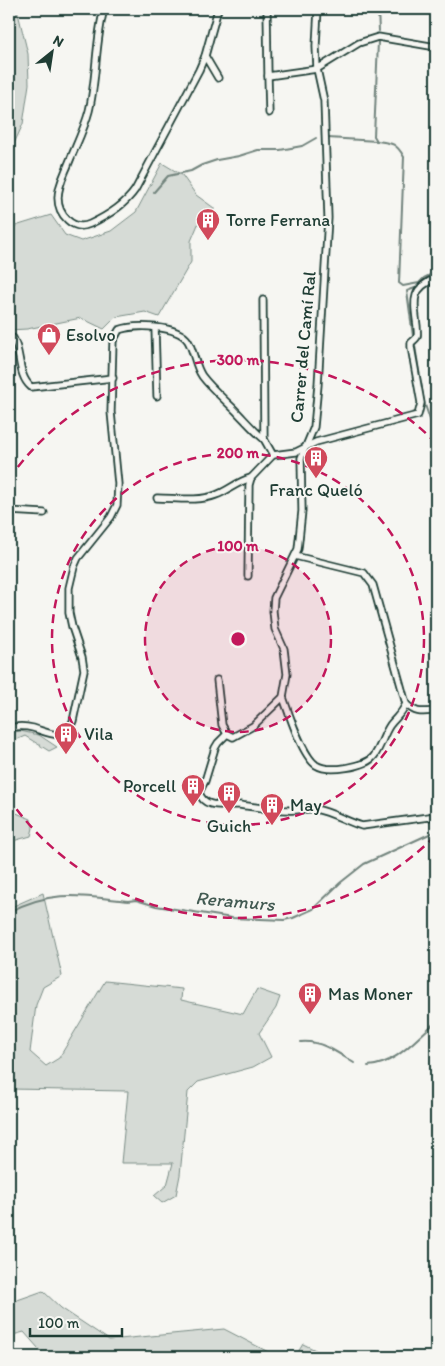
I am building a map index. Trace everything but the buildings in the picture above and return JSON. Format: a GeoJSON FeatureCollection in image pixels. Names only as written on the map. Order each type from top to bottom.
{"type":"FeatureCollection","features":[{"type":"Feature","properties":{"kind":"street"},"geometry":{"type":"LineString","coordinates":[[104,9],[99,32],[93,92],[88,112],[59,190],[58,199],[62,214],[74,225],[80,226],[88,225],[121,206],[129,199],[142,179],[200,70],[218,9]]}},
{"type":"Feature","properties":{"kind":"street"},"geometry":{"type":"LineString","coordinates":[[267,9],[269,113]]}},
{"type":"Feature","properties":{"kind":"street","name":"Carrer del Camí Ral"},"geometry":{"type":"LineString","coordinates":[[283,697],[287,674],[286,661],[284,649],[275,630],[274,598],[298,549],[302,511],[301,458],[314,428],[328,218],[324,101],[316,46],[318,9]]}},
{"type":"Feature","properties":{"kind":"street"},"geometry":{"type":"LineString","coordinates":[[268,76],[318,69],[359,43],[378,37],[436,47]]}},
{"type":"Feature","properties":{"kind":"street"},"geometry":{"type":"LineString","coordinates":[[205,56],[218,78]]}},
{"type":"Feature","properties":{"kind":"street"},"geometry":{"type":"LineString","coordinates":[[248,576],[249,485],[251,478],[273,455],[296,452],[316,442],[418,415],[421,403],[411,347],[411,343],[418,334],[414,300],[420,286],[436,278]]}},
{"type":"Feature","properties":{"kind":"street"},"geometry":{"type":"LineString","coordinates":[[264,300],[264,439]]}},
{"type":"Feature","properties":{"kind":"street"},"geometry":{"type":"LineString","coordinates":[[9,728],[26,727],[60,735],[66,733],[74,721],[84,670],[69,613],[69,588],[78,558],[111,517],[117,505],[118,484],[111,412],[113,341],[119,330],[126,327],[155,328],[182,334],[188,340],[202,376],[254,431],[264,439],[273,455]]}},
{"type":"Feature","properties":{"kind":"street"},"geometry":{"type":"LineString","coordinates":[[155,328],[156,396]]}},
{"type":"Feature","properties":{"kind":"street"},"geometry":{"type":"LineString","coordinates":[[9,337],[13,338],[17,345],[22,373],[26,383],[31,387],[113,378]]}},
{"type":"Feature","properties":{"kind":"street"},"geometry":{"type":"LineString","coordinates":[[157,498],[188,499],[215,496],[251,478]]}},
{"type":"Feature","properties":{"kind":"street"},"geometry":{"type":"LineString","coordinates":[[9,511],[44,513]]}},
{"type":"Feature","properties":{"kind":"street"},"geometry":{"type":"LineString","coordinates":[[295,556],[364,573],[373,585],[406,704],[413,711],[436,711]]}},
{"type":"Feature","properties":{"kind":"street"},"geometry":{"type":"LineString","coordinates":[[217,680],[222,725],[227,734],[233,737],[253,726],[283,697],[306,754],[317,766],[336,769],[357,766],[372,758],[390,726],[402,714],[406,704]]}},
{"type":"Feature","properties":{"kind":"street"},"geometry":{"type":"LineString","coordinates":[[227,734],[215,748],[205,781],[199,792],[204,802],[212,805],[237,805],[264,809],[291,810],[307,808],[329,812],[362,826],[436,816]]}},
{"type":"Feature","properties":{"kind":"shaded area"},"geometry":{"type":"Polygon","coordinates":[[[9,9],[17,9],[28,54],[29,84],[23,124],[11,150],[9,146],[9,9]]]}},
{"type":"Feature","properties":{"kind":"shaded area"},"geometry":{"type":"Polygon","coordinates":[[[162,163],[182,175],[196,195],[214,208],[212,222],[199,222],[191,241],[191,262],[159,317],[145,312],[116,317],[104,329],[81,318],[27,329],[9,330],[9,228],[51,215],[65,235],[81,241],[111,231],[136,212],[162,163]]]}},
{"type":"Feature","properties":{"kind":"shaded area"},"geometry":{"type":"Polygon","coordinates":[[[20,731],[39,735],[57,747],[49,751],[25,736],[9,743],[9,733],[20,731]]]}},
{"type":"Feature","properties":{"kind":"shaded area"},"geometry":{"type":"Polygon","coordinates":[[[9,810],[31,819],[33,828],[31,836],[9,842],[9,810]]]}},
{"type":"Feature","properties":{"kind":"shaded area"},"geometry":{"type":"Polygon","coordinates":[[[43,893],[62,976],[43,987],[36,1005],[30,1052],[46,1066],[59,1058],[105,981],[182,989],[181,1000],[243,1014],[257,989],[280,997],[276,1008],[259,1033],[271,1057],[253,1067],[198,1082],[188,1092],[180,1175],[176,1195],[162,1203],[154,1196],[167,1185],[173,1163],[121,1163],[128,1091],[9,1089],[9,908],[43,893]]]}},
{"type":"Feature","properties":{"kind":"shaded area"},"geometry":{"type":"Polygon","coordinates":[[[43,1291],[61,1308],[109,1340],[224,1329],[276,1356],[293,1357],[46,1357],[24,1332],[9,1336],[9,1303],[43,1291]]]}},
{"type":"Feature","properties":{"kind":"shaded area"},"geometry":{"type":"Polygon","coordinates":[[[303,1344],[330,1357],[295,1357],[303,1344]]]}},
{"type":"Feature","properties":{"kind":"waterway"},"geometry":{"type":"LineString","coordinates":[[378,9],[379,31]]}},
{"type":"Feature","properties":{"kind":"waterway"},"geometry":{"type":"LineString","coordinates":[[378,42],[374,136],[377,141],[396,146],[404,157],[399,283],[403,286],[419,283],[436,272]]}},
{"type":"Feature","properties":{"kind":"waterway"},"geometry":{"type":"LineString","coordinates":[[154,192],[168,176],[191,171],[217,160],[258,150],[280,150],[302,146],[316,138]]}},
{"type":"Feature","properties":{"kind":"waterway"},"geometry":{"type":"LineString","coordinates":[[328,138],[377,141]]}},
{"type":"Feature","properties":{"kind":"waterway"},"geometry":{"type":"LineString","coordinates":[[413,336],[407,291],[415,288]]}},
{"type":"Feature","properties":{"kind":"waterway"},"geometry":{"type":"LineString","coordinates":[[415,346],[424,402],[436,437]]}},
{"type":"Feature","properties":{"kind":"waterway","name":"Reramurs"},"geometry":{"type":"LineString","coordinates":[[9,912],[40,900],[54,897],[81,896],[128,901],[136,900],[156,906],[232,918],[284,920],[313,909],[340,883],[364,864],[436,831]]}},
{"type":"Feature","properties":{"kind":"waterway"},"geometry":{"type":"LineString","coordinates":[[368,1066],[388,1061],[397,1056],[436,1022]]}},
{"type":"Feature","properties":{"kind":"waterway"},"geometry":{"type":"LineString","coordinates":[[301,1042],[322,1045],[354,1063]]}},
{"type":"Feature","properties":{"kind":"place","name":"Torre Ferrana"},"geometry":{"type":"Point","coordinates":[208,241]}},
{"type":"Feature","properties":{"kind":"place","name":"Esolvo"},"geometry":{"type":"Point","coordinates":[49,356]}},
{"type":"Feature","properties":{"kind":"place","name":"Franc Queló"},"geometry":{"type":"Point","coordinates":[316,479]}},
{"type":"Feature","properties":{"kind":"place","name":"Vila"},"geometry":{"type":"Point","coordinates":[66,755]}},
{"type":"Feature","properties":{"kind":"place","name":"Porcell"},"geometry":{"type":"Point","coordinates":[193,807]}},
{"type":"Feature","properties":{"kind":"place","name":"Guich"},"geometry":{"type":"Point","coordinates":[229,814]}},
{"type":"Feature","properties":{"kind":"place","name":"May"},"geometry":{"type":"Point","coordinates":[272,826]}},
{"type":"Feature","properties":{"kind":"place","name":"Mas Moner"},"geometry":{"type":"Point","coordinates":[310,1015]}}]}
